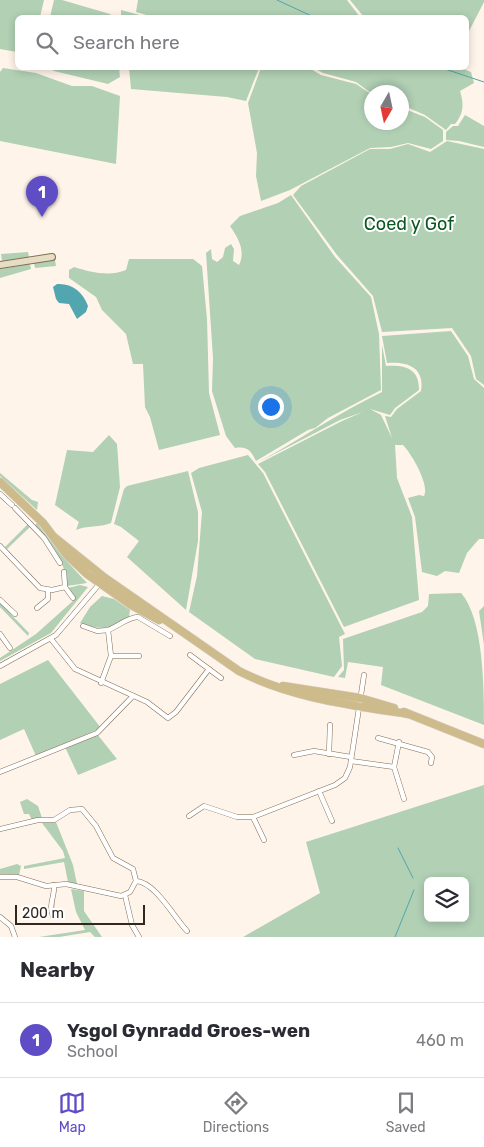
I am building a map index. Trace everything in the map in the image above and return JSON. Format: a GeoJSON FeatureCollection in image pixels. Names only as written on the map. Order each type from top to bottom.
{"type":"FeatureCollection","features":[{"type":"Feature","properties":{"kind":"main road"},"geometry":{"type":"LineString","coordinates":[[0,482],[24,504],[54,537],[102,581],[177,628],[239,671],[266,684],[302,695],[359,702],[408,714],[484,744]]}},
{"type":"Feature","properties":{"kind":"street"},"geometry":{"type":"LineString","coordinates":[[0,265],[52,257]]}},
{"type":"Feature","properties":{"kind":"street"},"geometry":{"type":"LineString","coordinates":[[0,494],[33,525],[49,544],[60,564]]}},
{"type":"Feature","properties":{"kind":"street"},"geometry":{"type":"LineString","coordinates":[[15,508],[24,504]]}},
{"type":"Feature","properties":{"kind":"street"},"geometry":{"type":"LineString","coordinates":[[0,546],[40,588],[48,590],[65,587]]}},
{"type":"Feature","properties":{"kind":"street"},"geometry":{"type":"LineString","coordinates":[[64,572],[65,587],[73,598]]}},
{"type":"Feature","properties":{"kind":"street"},"geometry":{"type":"LineString","coordinates":[[0,666],[51,638],[64,628],[102,581]]}},
{"type":"Feature","properties":{"kind":"street"},"geometry":{"type":"LineString","coordinates":[[38,608],[48,599],[48,590]]}},
{"type":"Feature","properties":{"kind":"street"},"geometry":{"type":"LineString","coordinates":[[0,600],[15,614]]}},
{"type":"Feature","properties":{"kind":"street"},"geometry":{"type":"LineString","coordinates":[[83,626],[97,631],[108,630],[122,625],[133,617],[138,617],[170,636]]}},
{"type":"Feature","properties":{"kind":"street"},"geometry":{"type":"LineString","coordinates":[[101,683],[111,656],[108,630]]}},
{"type":"Feature","properties":{"kind":"street"},"geometry":{"type":"LineString","coordinates":[[0,634],[10,648]]}},
{"type":"Feature","properties":{"kind":"street"},"geometry":{"type":"LineString","coordinates":[[51,638],[75,669],[101,683],[147,702],[168,718],[176,712],[209,669]]}},
{"type":"Feature","properties":{"kind":"street"},"geometry":{"type":"LineString","coordinates":[[190,655],[221,678]]}},
{"type":"Feature","properties":{"kind":"street"},"geometry":{"type":"LineString","coordinates":[[111,656],[138,656]]}},
{"type":"Feature","properties":{"kind":"street"},"geometry":{"type":"LineString","coordinates":[[189,816],[204,806],[237,817],[253,817],[319,791],[345,778],[351,759],[364,674]]}},
{"type":"Feature","properties":{"kind":"street"},"geometry":{"type":"LineString","coordinates":[[0,772],[97,733],[133,696]]}},
{"type":"Feature","properties":{"kind":"street"},"geometry":{"type":"LineString","coordinates":[[330,725],[328,744],[330,754]]}},
{"type":"Feature","properties":{"kind":"street"},"geometry":{"type":"LineString","coordinates":[[378,738],[399,742],[428,752],[432,757],[430,763]]}},
{"type":"Feature","properties":{"kind":"street"},"geometry":{"type":"LineString","coordinates":[[399,742],[394,767],[404,799]]}},
{"type":"Feature","properties":{"kind":"street"},"geometry":{"type":"LineString","coordinates":[[294,755],[314,751],[394,767]]}},
{"type":"Feature","properties":{"kind":"street"},"geometry":{"type":"LineString","coordinates":[[319,791],[332,821]]}},
{"type":"Feature","properties":{"kind":"street"},"geometry":{"type":"LineString","coordinates":[[0,829],[38,820],[54,820],[70,810],[82,809],[96,826],[113,858],[132,869],[136,881],[132,890],[125,895],[115,895],[66,884],[37,885],[12,876],[0,877]]}},
{"type":"Feature","properties":{"kind":"street"},"geometry":{"type":"LineString","coordinates":[[253,817],[264,840]]}},
{"type":"Feature","properties":{"kind":"street"},"geometry":{"type":"LineString","coordinates":[[136,881],[145,883],[158,894],[186,931]]}},
{"type":"Feature","properties":{"kind":"street"},"geometry":{"type":"LineString","coordinates":[[53,916],[50,908],[54,894],[54,885]]}},
{"type":"Feature","properties":{"kind":"street"},"geometry":{"type":"LineString","coordinates":[[125,895],[132,925],[139,937]]}},
{"type":"Feature","properties":{"kind":"street"},"geometry":{"type":"LineString","coordinates":[[0,917],[11,926],[14,937]]}},
{"type":"Feature","properties":{"kind":"green space"},"geometry":{"type":"Polygon","coordinates":[[[0,0],[44,0],[40,15],[15,15],[15,52],[0,49],[0,0]]]}},
{"type":"Feature","properties":{"kind":"green space"},"geometry":{"type":"Polygon","coordinates":[[[54,0],[62,0],[111,15],[50,15],[54,0]]]}},
{"type":"Feature","properties":{"kind":"green space"},"geometry":{"type":"Polygon","coordinates":[[[138,0],[347,0],[358,15],[147,15],[136,12],[138,0]]]}},
{"type":"Feature","properties":{"kind":"green space"},"geometry":{"type":"Polygon","coordinates":[[[350,0],[484,0],[469,31],[469,15],[362,15],[350,0]]]}},
{"type":"Feature","properties":{"kind":"green space"},"geometry":{"type":"Polygon","coordinates":[[[121,10],[140,15],[121,15],[121,10]]]}},
{"type":"Feature","properties":{"kind":"green space"},"geometry":{"type":"Polygon","coordinates":[[[3,68],[36,73],[72,86],[92,86],[120,96],[116,164],[0,141],[0,72],[3,68]]]}},
{"type":"Feature","properties":{"kind":"green space"},"geometry":{"type":"Polygon","coordinates":[[[53,70],[119,70],[120,77],[108,84],[53,70]]]}},
{"type":"Feature","properties":{"kind":"green space"},"geometry":{"type":"Polygon","coordinates":[[[129,70],[258,70],[246,101],[227,97],[131,89],[129,70]]]}},
{"type":"Feature","properties":{"kind":"green space"},"geometry":{"type":"Polygon","coordinates":[[[260,70],[312,70],[321,75],[356,84],[364,89],[364,130],[409,130],[409,111],[425,117],[443,130],[443,141],[431,149],[408,143],[391,147],[370,148],[290,190],[261,201],[256,176],[257,153],[248,103],[260,70]]]}},
{"type":"Feature","properties":{"kind":"green space"},"geometry":{"type":"Polygon","coordinates":[[[318,70],[466,70],[471,72],[474,83],[460,91],[463,104],[462,112],[455,124],[451,124],[446,130],[425,115],[409,108],[409,85],[364,85],[364,88],[356,82],[318,70]]]}},
{"type":"Feature","properties":{"kind":"green space"},"geometry":{"type":"Polygon","coordinates":[[[465,115],[484,126],[484,147],[446,140],[446,132],[453,126],[458,126],[465,115]]]}},
{"type":"Feature","properties":{"kind":"green space","name":"Coed y Gof"},"geometry":{"type":"Polygon","coordinates":[[[447,141],[484,149],[484,385],[476,379],[471,356],[452,328],[382,332],[373,296],[337,255],[293,195],[301,186],[370,149],[390,149],[408,144],[430,152],[447,141]]]}},
{"type":"Feature","properties":{"kind":"green space"},"geometry":{"type":"Polygon","coordinates":[[[291,195],[335,257],[371,297],[379,334],[381,390],[328,418],[315,428],[308,430],[256,461],[248,450],[235,448],[226,436],[212,391],[213,358],[206,253],[211,249],[212,259],[217,262],[223,257],[225,248],[231,244],[234,249],[233,261],[239,265],[242,255],[241,250],[230,226],[240,216],[278,203],[291,195]]]}},
{"type":"Feature","properties":{"kind":"green space"},"geometry":{"type":"Polygon","coordinates":[[[28,252],[29,257],[2,261],[1,254],[28,252]]]}},
{"type":"Feature","properties":{"kind":"green space"},"geometry":{"type":"Polygon","coordinates":[[[129,259],[193,259],[202,266],[207,319],[209,393],[220,435],[159,450],[150,417],[145,407],[143,364],[133,364],[126,334],[102,310],[96,297],[69,278],[69,270],[74,267],[100,273],[120,272],[126,270],[129,259]]]}},
{"type":"Feature","properties":{"kind":"green space"},"geometry":{"type":"Polygon","coordinates":[[[55,260],[56,266],[35,268],[34,263],[55,260]]]}},
{"type":"Feature","properties":{"kind":"green space"},"geometry":{"type":"Polygon","coordinates":[[[30,264],[31,269],[0,278],[0,269],[30,264]]]}},
{"type":"Feature","properties":{"kind":"green space"},"geometry":{"type":"Polygon","coordinates":[[[451,331],[468,356],[474,379],[484,388],[484,539],[479,539],[467,553],[459,573],[445,571],[437,576],[422,572],[415,517],[408,498],[419,495],[424,496],[424,485],[419,469],[406,449],[403,445],[395,445],[397,478],[412,517],[419,600],[344,627],[265,472],[258,464],[363,412],[340,420],[257,463],[382,392],[382,345],[386,366],[399,366],[410,369],[417,377],[419,390],[395,408],[390,415],[370,409],[381,415],[392,438],[385,416],[391,417],[397,409],[421,391],[422,383],[420,376],[413,367],[401,363],[387,363],[382,336],[451,331]]]}},
{"type":"Feature","properties":{"kind":"green space"},"geometry":{"type":"Polygon","coordinates":[[[109,435],[117,444],[120,487],[111,523],[76,530],[79,522],[55,505],[67,450],[93,452],[109,435]]]}},
{"type":"Feature","properties":{"kind":"green space"},"geometry":{"type":"Polygon","coordinates":[[[248,455],[263,473],[345,634],[339,637],[342,666],[334,677],[255,659],[189,612],[197,576],[202,512],[191,473],[199,468],[248,455]]]}},
{"type":"Feature","properties":{"kind":"green space"},"geometry":{"type":"Polygon","coordinates":[[[188,471],[198,512],[198,541],[186,610],[127,557],[139,541],[114,524],[124,489],[127,486],[188,471]]]}},
{"type":"Feature","properties":{"kind":"green space"},"geometry":{"type":"Polygon","coordinates":[[[0,473],[32,500],[38,502],[37,510],[0,476],[0,473]]]}},
{"type":"Feature","properties":{"kind":"green space"},"geometry":{"type":"Polygon","coordinates":[[[29,523],[31,526],[7,549],[5,547],[29,523]]]}},
{"type":"Feature","properties":{"kind":"green space"},"geometry":{"type":"Polygon","coordinates":[[[37,523],[63,557],[87,583],[67,586],[61,561],[47,538],[35,525],[37,523]]]}},
{"type":"Feature","properties":{"kind":"green space"},"geometry":{"type":"Polygon","coordinates":[[[80,585],[88,587],[51,633],[0,661],[0,658],[36,634],[74,600],[68,588],[80,585]]]}},
{"type":"Feature","properties":{"kind":"green space"},"geometry":{"type":"Polygon","coordinates":[[[461,593],[469,605],[478,637],[483,674],[484,725],[381,685],[383,667],[348,662],[345,678],[338,677],[344,670],[343,639],[422,612],[428,606],[429,594],[461,593]]]}},
{"type":"Feature","properties":{"kind":"green space"},"geometry":{"type":"Polygon","coordinates":[[[102,596],[114,599],[130,610],[129,617],[105,628],[80,623],[90,607],[102,596]]]}},
{"type":"Feature","properties":{"kind":"green space"},"geometry":{"type":"Polygon","coordinates":[[[0,603],[29,633],[28,636],[0,607],[0,603]]]}},
{"type":"Feature","properties":{"kind":"green space"},"geometry":{"type":"Polygon","coordinates":[[[484,606],[484,645],[479,611],[484,606]]]}},
{"type":"Feature","properties":{"kind":"green space"},"geometry":{"type":"Polygon","coordinates":[[[48,660],[101,728],[36,756],[24,729],[0,740],[0,684],[48,660]]]}},
{"type":"Feature","properties":{"kind":"green space"},"geometry":{"type":"Polygon","coordinates":[[[97,734],[117,759],[78,775],[65,747],[97,734]]]}},
{"type":"Feature","properties":{"kind":"green space"},"geometry":{"type":"Polygon","coordinates":[[[484,785],[484,937],[243,937],[320,893],[306,842],[484,785]]]}},
{"type":"Feature","properties":{"kind":"green space"},"geometry":{"type":"Polygon","coordinates":[[[27,799],[38,806],[42,818],[32,820],[29,814],[24,814],[20,802],[27,799]]]}},
{"type":"Feature","properties":{"kind":"green space"},"geometry":{"type":"Polygon","coordinates":[[[56,822],[73,865],[77,884],[68,882],[64,862],[24,869],[24,866],[65,858],[63,851],[42,823],[56,822]]]}},
{"type":"Feature","properties":{"kind":"green space"},"geometry":{"type":"Polygon","coordinates":[[[17,864],[21,866],[19,875],[0,874],[0,869],[17,864]]]}},
{"type":"Feature","properties":{"kind":"green space"},"geometry":{"type":"Polygon","coordinates":[[[71,889],[84,891],[84,911],[102,937],[95,937],[90,932],[59,937],[39,937],[85,930],[76,912],[71,889]]]}},
{"type":"Feature","properties":{"kind":"water"},"geometry":{"type":"Polygon","coordinates":[[[57,284],[67,285],[76,289],[86,301],[88,306],[86,312],[77,319],[69,304],[59,303],[56,299],[53,287],[57,284]]]}},
{"type":"Feature","properties":{"kind":"waterway"},"geometry":{"type":"LineString","coordinates":[[277,0],[310,15]]}},
{"type":"Feature","properties":{"kind":"waterway"},"geometry":{"type":"LineString","coordinates":[[448,70],[484,82]]}},
{"type":"Feature","properties":{"kind":"waterway"},"geometry":{"type":"LineString","coordinates":[[398,848],[413,878]]}},
{"type":"Feature","properties":{"kind":"waterway"},"geometry":{"type":"LineString","coordinates":[[395,937],[414,890]]}},
{"type":"Feature","properties":{"kind":"place","name":"Ysgol Gynradd Groes-wen"},"geometry":{"type":"Point","coordinates":[42,217]}}]}
